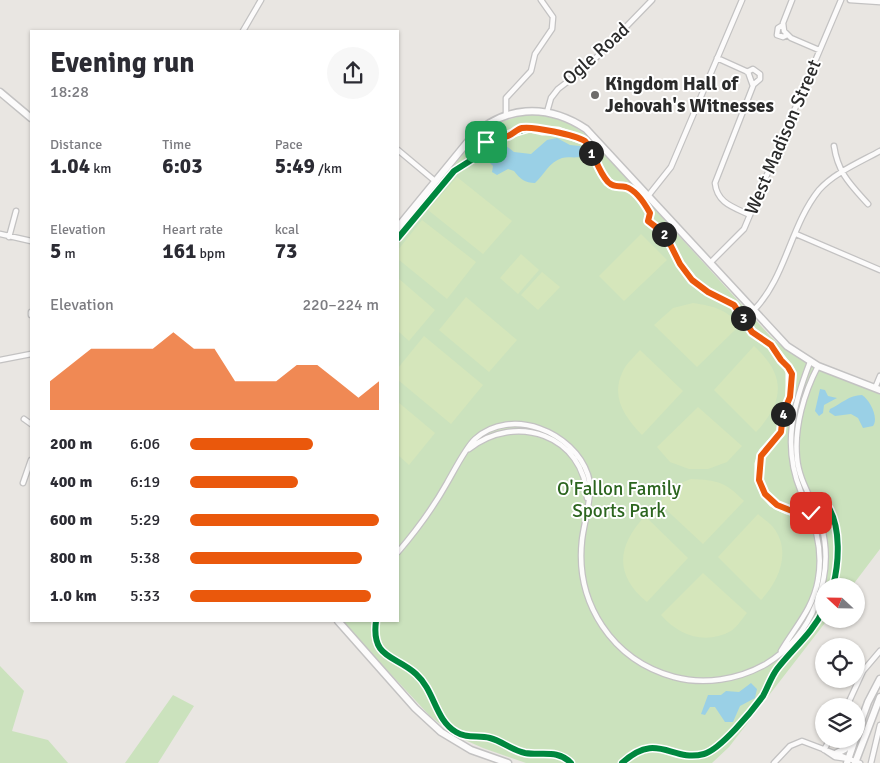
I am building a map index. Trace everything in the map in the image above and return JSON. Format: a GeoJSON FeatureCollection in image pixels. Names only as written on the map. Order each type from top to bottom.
{"type":"FeatureCollection","features":[{"type":"Feature","properties":{"kind":"street"},"geometry":{"type":"LineString","coordinates":[[244,30],[260,0]]}},
{"type":"Feature","properties":{"kind":"street"},"geometry":{"type":"LineString","coordinates":[[506,114],[506,98],[531,71],[535,54],[552,28],[553,18],[541,0]]}},
{"type":"Feature","properties":{"kind":"street","name":"Ogle Road"},"geometry":{"type":"LineString","coordinates":[[547,112],[551,98],[558,88],[588,66],[652,0]]}},
{"type":"Feature","properties":{"kind":"street"},"geometry":{"type":"LineString","coordinates":[[648,196],[671,167],[742,0]]}},
{"type":"Feature","properties":{"kind":"street"},"geometry":{"type":"LineString","coordinates":[[788,35],[783,37],[777,35],[778,28],[783,25],[792,0]]}},
{"type":"Feature","properties":{"kind":"street","name":"West Madison Street"},"geometry":{"type":"LineString","coordinates":[[710,263],[741,234],[841,0]]}},
{"type":"Feature","properties":{"kind":"street"},"geometry":{"type":"LineString","coordinates":[[850,0],[880,2]]}},
{"type":"Feature","properties":{"kind":"street"},"geometry":{"type":"LineString","coordinates":[[783,25],[788,35],[819,50]]}},
{"type":"Feature","properties":{"kind":"street"},"geometry":{"type":"LineString","coordinates":[[717,58],[747,72],[753,85]]}},
{"type":"Feature","properties":{"kind":"street"},"geometry":{"type":"LineString","coordinates":[[747,72],[753,69],[760,74],[760,79],[753,85],[715,183],[716,191],[722,202],[750,215]]}},
{"type":"Feature","properties":{"kind":"street"},"geometry":{"type":"LineString","coordinates":[[0,92],[30,117]]}},
{"type":"Feature","properties":{"kind":"street"},"geometry":{"type":"LineString","coordinates":[[399,226],[477,132],[506,114],[528,110],[547,112],[575,122],[586,129],[777,338],[810,362],[877,389],[880,376]]}},
{"type":"Feature","properties":{"kind":"street"},"geometry":{"type":"LineString","coordinates":[[834,146],[842,173],[868,204]]}},
{"type":"Feature","properties":{"kind":"street"},"geometry":{"type":"LineString","coordinates":[[399,151],[435,181]]}},
{"type":"Feature","properties":{"kind":"street"},"geometry":{"type":"LineString","coordinates":[[753,310],[766,299],[809,205],[820,189],[842,173],[880,151]]}},
{"type":"Feature","properties":{"kind":"street"},"geometry":{"type":"LineString","coordinates":[[9,237],[16,211]]}},
{"type":"Feature","properties":{"kind":"street"},"geometry":{"type":"LineString","coordinates":[[0,234],[30,241]]}},
{"type":"Feature","properties":{"kind":"street"},"geometry":{"type":"LineString","coordinates":[[796,234],[880,270]]}},
{"type":"Feature","properties":{"kind":"street"},"geometry":{"type":"LineString","coordinates":[[0,360],[30,354]]}},
{"type":"Feature","properties":{"kind":"street"},"geometry":{"type":"LineString","coordinates":[[780,652],[810,605],[820,569],[817,532],[798,480],[792,440],[792,420],[796,397],[810,362]]}},
{"type":"Feature","properties":{"kind":"street"},"geometry":{"type":"LineString","coordinates":[[399,551],[428,514],[475,438],[490,430],[505,426],[524,425],[552,433],[572,448],[584,465],[589,477],[590,490],[581,555],[585,590],[599,623],[628,654],[660,673],[677,678],[706,681],[727,679],[746,673],[764,665],[797,637],[811,617],[820,592],[826,566],[823,532],[800,474],[797,456],[802,407],[818,366]]}},
{"type":"Feature","properties":{"kind":"street"},"geometry":{"type":"LineString","coordinates":[[24,419],[30,423]]}},
{"type":"Feature","properties":{"kind":"street"},"geometry":{"type":"LineString","coordinates":[[23,483],[30,463]]}},
{"type":"Feature","properties":{"kind":"street"},"geometry":{"type":"LineString","coordinates":[[339,622],[415,708],[441,732],[471,750],[508,763]]}},
{"type":"Feature","properties":{"kind":"street"},"geometry":{"type":"LineString","coordinates":[[851,698],[863,671],[880,651]]}},
{"type":"Feature","properties":{"kind":"street"},"geometry":{"type":"LineString","coordinates":[[865,710],[880,679]]}},
{"type":"Feature","properties":{"kind":"street"},"geometry":{"type":"LineString","coordinates":[[825,750],[835,757],[857,763],[880,697]]}},
{"type":"Feature","properties":{"kind":"street"},"geometry":{"type":"LineString","coordinates":[[871,763],[880,725]]}},
{"type":"Feature","properties":{"kind":"street"},"geometry":{"type":"LineString","coordinates":[[774,763],[795,743],[802,742],[837,753],[848,761]]}},
{"type":"Feature","properties":{"kind":"street"},"geometry":{"type":"LineString","coordinates":[[837,753],[847,748]]}},
{"type":"Feature","properties":{"kind":"street"},"geometry":{"type":"LineString","coordinates":[[848,761],[852,748]]}},
{"type":"Feature","properties":{"kind":"green space","name":"O'Fallon Family Sports Park"},"geometry":{"type":"Polygon","coordinates":[[[524,115],[551,117],[582,131],[771,337],[796,356],[822,371],[880,393],[880,549],[858,578],[815,578],[815,628],[821,628],[729,747],[712,763],[526,763],[483,748],[456,736],[430,716],[342,622],[399,622],[399,231],[477,138],[497,123],[524,115]]]}},
{"type":"Feature","properties":{"kind":"green space"},"geometry":{"type":"Polygon","coordinates":[[[457,177],[512,221],[483,254],[428,210],[457,177]]]}},
{"type":"Feature","properties":{"kind":"green space"},"geometry":{"type":"Polygon","coordinates":[[[422,220],[476,262],[447,299],[399,260],[399,249],[422,220]]]}},
{"type":"Feature","properties":{"kind":"green space"},"geometry":{"type":"Polygon","coordinates":[[[641,234],[667,260],[624,301],[599,276],[641,234]]]}},
{"type":"Feature","properties":{"kind":"green space"},"geometry":{"type":"Polygon","coordinates":[[[521,254],[539,270],[518,294],[500,278],[521,254]]]}},
{"type":"Feature","properties":{"kind":"green space"},"geometry":{"type":"Polygon","coordinates":[[[542,272],[560,287],[538,310],[521,295],[542,272]]]}},
{"type":"Feature","properties":{"kind":"green space"},"geometry":{"type":"Polygon","coordinates":[[[399,279],[435,310],[409,341],[399,332],[399,279]]]}},
{"type":"Feature","properties":{"kind":"green space"},"geometry":{"type":"Polygon","coordinates":[[[466,297],[517,340],[489,372],[439,330],[466,297]]]}},
{"type":"Feature","properties":{"kind":"green space"},"geometry":{"type":"Polygon","coordinates":[[[693,303],[719,309],[730,315],[740,325],[697,367],[654,325],[673,308],[693,303]]]}},
{"type":"Feature","properties":{"kind":"green space"},"geometry":{"type":"Polygon","coordinates":[[[424,336],[483,385],[451,424],[399,381],[399,367],[424,336]]]}},
{"type":"Feature","properties":{"kind":"green space"},"geometry":{"type":"Polygon","coordinates":[[[754,346],[772,367],[778,388],[777,399],[772,410],[766,421],[756,432],[714,390],[754,346]]]}},
{"type":"Feature","properties":{"kind":"green space"},"geometry":{"type":"Polygon","coordinates":[[[640,350],[683,391],[642,435],[625,414],[621,406],[618,389],[619,380],[624,368],[640,350]]]}},
{"type":"Feature","properties":{"kind":"green space"},"geometry":{"type":"Polygon","coordinates":[[[399,403],[435,433],[409,465],[399,456],[399,403]]]}},
{"type":"Feature","properties":{"kind":"green space"},"geometry":{"type":"Polygon","coordinates":[[[698,407],[742,446],[727,462],[708,469],[689,469],[670,462],[657,447],[698,407]]]}},
{"type":"Feature","properties":{"kind":"green space"},"geometry":{"type":"Polygon","coordinates":[[[691,479],[720,483],[732,490],[744,501],[703,544],[659,503],[673,486],[691,479]]]}},
{"type":"Feature","properties":{"kind":"green space"},"geometry":{"type":"Polygon","coordinates":[[[758,514],[771,525],[779,536],[782,546],[781,565],[778,575],[761,600],[718,557],[758,514]]]}},
{"type":"Feature","properties":{"kind":"green space"},"geometry":{"type":"Polygon","coordinates":[[[645,516],[688,558],[647,602],[636,592],[629,581],[624,571],[623,560],[629,538],[645,516]]]}},
{"type":"Feature","properties":{"kind":"green space"},"geometry":{"type":"Polygon","coordinates":[[[703,573],[747,613],[731,631],[722,635],[703,638],[684,633],[661,615],[703,573]]]}},
{"type":"Feature","properties":{"kind":"green space"},"geometry":{"type":"Polygon","coordinates":[[[0,666],[24,691],[12,731],[48,740],[68,763],[0,763],[0,666]]]}},
{"type":"Feature","properties":{"kind":"green space"},"geometry":{"type":"Polygon","coordinates":[[[173,695],[194,706],[158,763],[125,763],[173,695]]]}},
{"type":"Feature","properties":{"kind":"water"},"geometry":{"type":"Polygon","coordinates":[[[557,138],[570,145],[580,146],[583,150],[582,156],[565,157],[557,160],[535,183],[523,180],[514,171],[508,169],[497,175],[492,172],[493,166],[486,159],[498,146],[505,145],[514,152],[531,154],[547,140],[557,138]]]}},
{"type":"Feature","properties":{"kind":"water"},"geometry":{"type":"Polygon","coordinates":[[[820,389],[825,390],[828,396],[837,398],[824,405],[823,413],[819,416],[815,411],[820,389]]]}},
{"type":"Feature","properties":{"kind":"water"},"geometry":{"type":"Polygon","coordinates":[[[862,395],[873,409],[875,423],[873,426],[863,428],[858,418],[851,414],[835,416],[829,412],[830,409],[849,398],[862,395]]]}},
{"type":"Feature","properties":{"kind":"water"},"geometry":{"type":"Polygon","coordinates":[[[751,683],[757,689],[755,698],[740,706],[733,722],[725,722],[715,707],[710,707],[705,715],[701,714],[708,695],[721,695],[726,691],[739,692],[751,683]]]}},
{"type":"Feature","properties":{"kind":"cycle path"},"geometry":{"type":"LineString","coordinates":[[399,237],[454,171],[473,159],[490,140],[530,128],[543,131],[558,131],[585,141],[608,182],[614,186],[623,186],[630,189],[640,198],[650,213],[648,221],[665,235],[680,264],[693,280],[703,289],[734,305],[752,332],[771,345],[790,370],[790,397],[782,418],[781,432],[763,452],[759,464],[759,480],[765,494],[773,503],[787,510],[802,511],[821,506],[829,508],[836,526],[838,546],[835,578]]}},
{"type":"Feature","properties":{"kind":"cycle path"},"geometry":{"type":"LineString","coordinates":[[376,622],[375,633],[377,643],[381,649],[386,655],[416,674],[449,727],[460,734],[490,738],[525,753],[555,754],[571,763]]}},
{"type":"Feature","properties":{"kind":"cycle path"},"geometry":{"type":"LineString","coordinates":[[622,763],[645,749],[655,748],[692,756],[711,751],[736,729],[758,703],[777,669],[815,623]]}},
{"type":"Feature","properties":{"kind":"place","name":"Kingdom Hall of Jehovah's Witnesses"},"geometry":{"type":"Point","coordinates":[595,95]}},
{"type":"Feature","properties":{"kind":"route"},"geometry":{"type":"LineString","coordinates":[[486,142],[507,136],[522,128],[543,131],[553,130],[571,137],[582,138],[590,147],[595,164],[608,182],[612,186],[625,187],[631,190],[646,207],[650,213],[648,221],[665,234],[680,264],[692,280],[708,292],[734,305],[752,332],[764,339],[775,349],[792,374],[791,392],[782,418],[781,432],[761,456],[758,474],[760,486],[772,503],[792,511],[802,512],[810,509],[811,513]]}}]}
